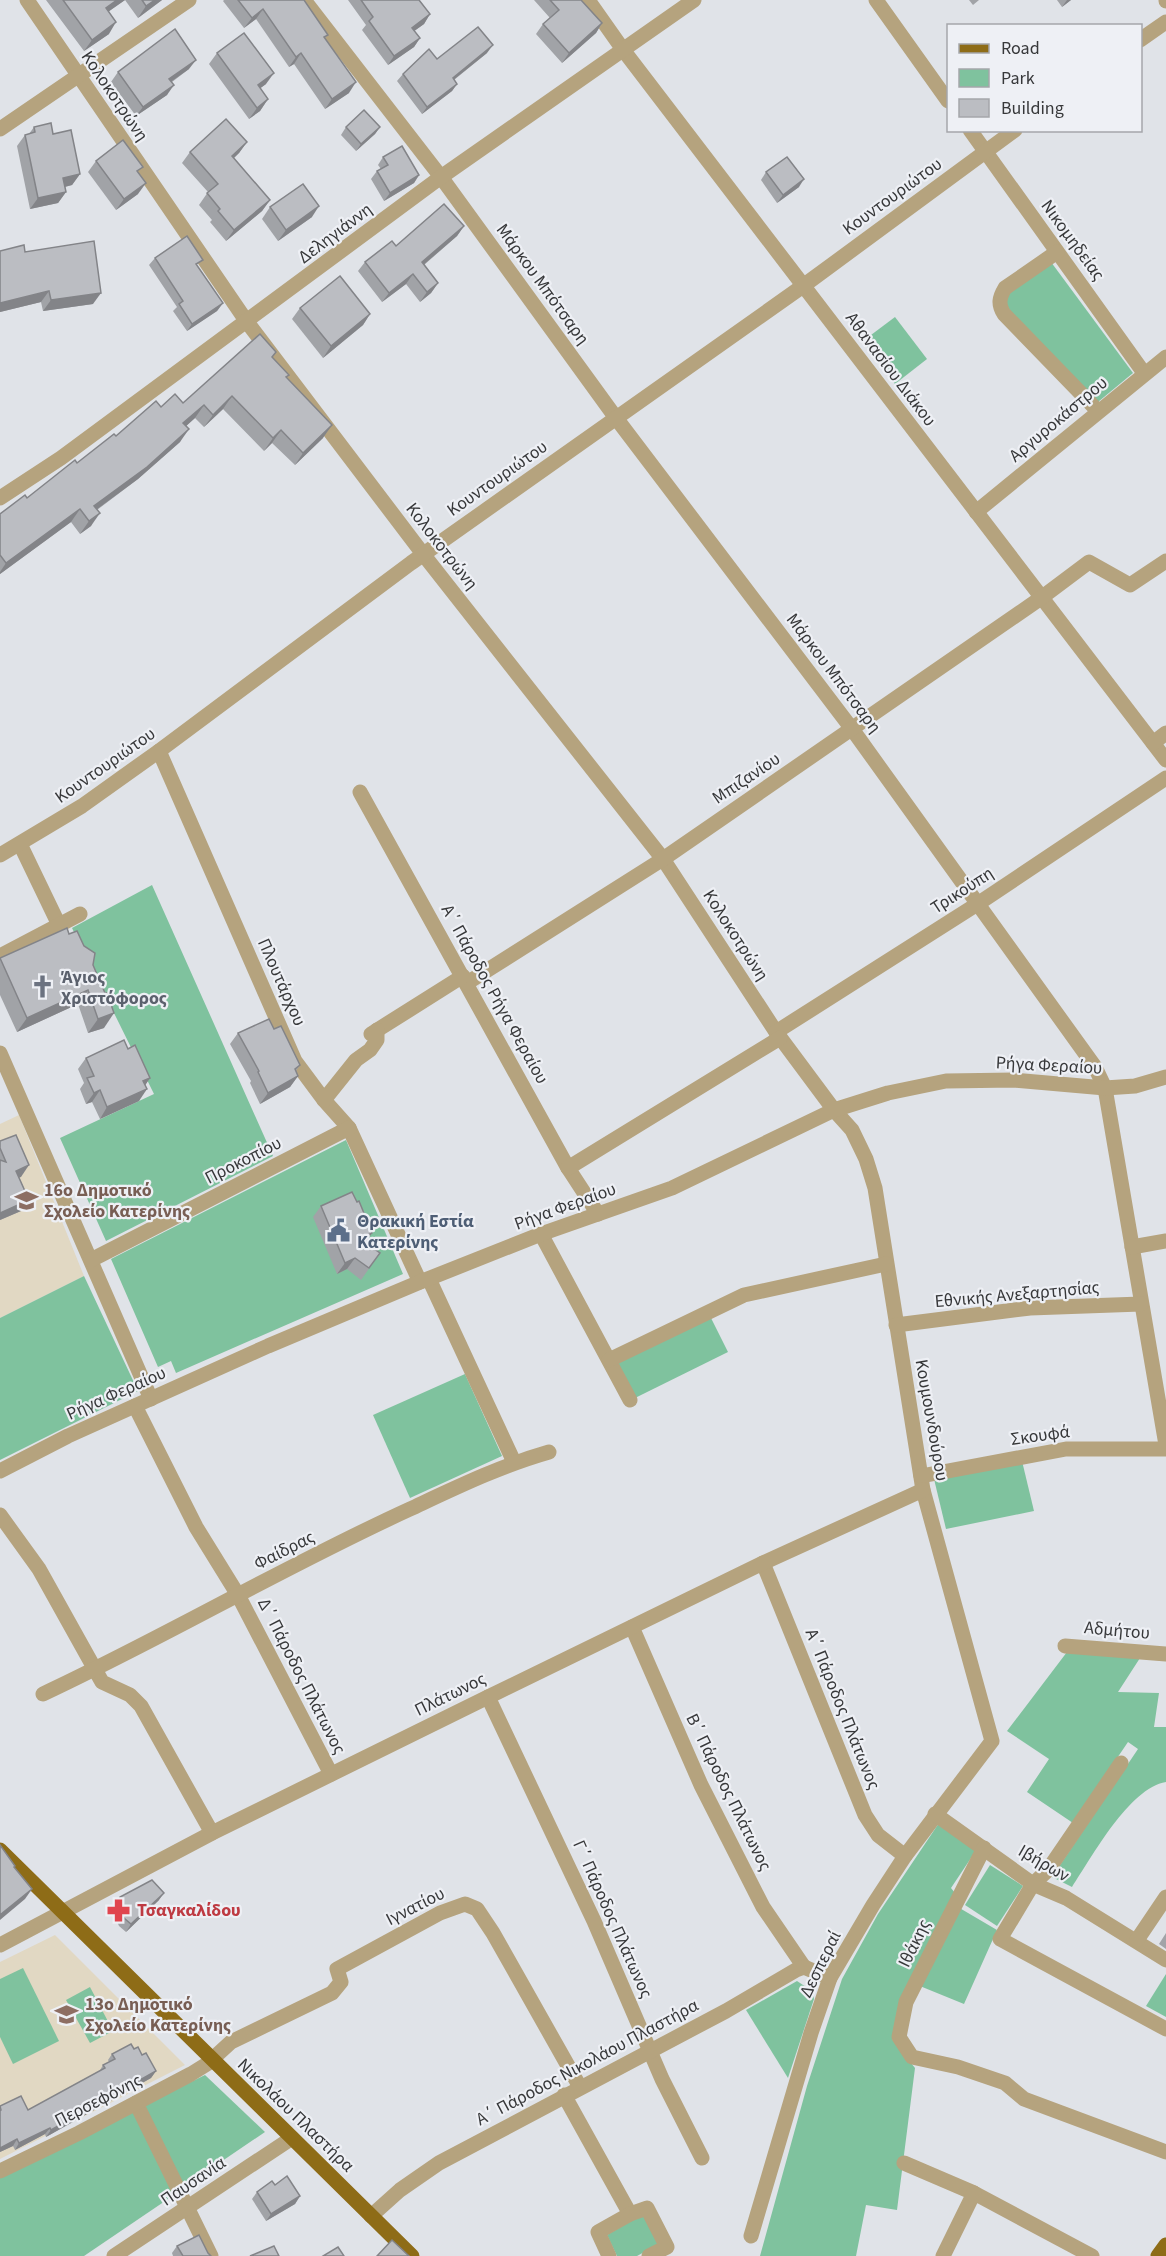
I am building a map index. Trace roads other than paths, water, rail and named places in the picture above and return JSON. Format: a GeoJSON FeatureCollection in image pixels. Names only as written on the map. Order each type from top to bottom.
{"type":"FeatureCollection","features":[{"type":"Feature","properties":{"kind":"main road","name":"Νικολάου Πλαστήρα"},"geometry":{"type":"LineString","coordinates":[[0,1850],[412,2256]]}},
{"type":"Feature","properties":{"kind":"main road"},"geometry":{"type":"LineString","coordinates":[[1158,2256],[1166,2245]]}},
{"type":"Feature","properties":{"kind":"street","name":"Κολοκοτρώνη"},"geometry":{"type":"LineString","coordinates":[[27,0],[247,322],[423,554],[663,859],[778,1035],[834,1110]]}},
{"type":"Feature","properties":{"kind":"street"},"geometry":{"type":"LineString","coordinates":[[0,129],[189,0]]}},
{"type":"Feature","properties":{"kind":"street","name":"Μάρκου Μπότσαρη"},"geometry":{"type":"LineString","coordinates":[[304,0],[441,177],[616,418],[852,729],[1095,1067],[1105,1088],[1166,1441]]}},
{"type":"Feature","properties":{"kind":"street","name":"Αθανασίου Διάκου"},"geometry":{"type":"LineString","coordinates":[[588,0],[624,51],[1166,760]]}},
{"type":"Feature","properties":{"kind":"street","name":"Δεληγιάννη"},"geometry":{"type":"LineString","coordinates":[[0,498],[61,458],[441,177],[694,0]]}},
{"type":"Feature","properties":{"kind":"street"},"geometry":{"type":"LineString","coordinates":[[876,0],[947,100]]}},
{"type":"Feature","properties":{"kind":"street"},"geometry":{"type":"LineString","coordinates":[[1142,39],[1166,22]]}},
{"type":"Feature","properties":{"kind":"street","name":"Νικομηδείας"},"geometry":{"type":"LineString","coordinates":[[971,132],[1144,373]]}},
{"type":"Feature","properties":{"kind":"street","name":"Κουντουριώτου"},"geometry":{"type":"LineString","coordinates":[[0,855],[82,806],[159,752],[423,554],[803,286],[1012,132]]}},
{"type":"Feature","properties":{"kind":"street"},"geometry":{"type":"LineString","coordinates":[[1057,252],[1005,288],[1000,296],[999,306],[1004,315],[1098,411]]}},
{"type":"Feature","properties":{"kind":"street","name":"Αργυροκάστρου"},"geometry":{"type":"LineString","coordinates":[[976,512],[1166,357]]}},
{"type":"Feature","properties":{"kind":"street","name":"Μπιζανίου"},"geometry":{"type":"LineString","coordinates":[[324,1100],[356,1060],[370,1050],[376,1041],[374,1032],[465,980],[663,859],[1041,598],[1089,562],[1130,585],[1166,561]]}},
{"type":"Feature","properties":{"kind":"street"},"geometry":{"type":"LineString","coordinates":[[1153,743],[1166,733]]}},
{"type":"Feature","properties":{"kind":"street","name":"Πλουτάρχου"},"geometry":{"type":"LineString","coordinates":[[159,752],[296,1061],[324,1100],[349,1128],[514,1462]]}},
{"type":"Feature","properties":{"kind":"street","name":"Τρικούπη"},"geometry":{"type":"LineString","coordinates":[[568,1168],[778,1035],[1166,778]]}},
{"type":"Feature","properties":{"kind":"street","name":"Α΄ Πάροδος Ρήγα Φεραίου"},"geometry":{"type":"LineString","coordinates":[[360,792],[568,1168],[598,1214]]}},
{"type":"Feature","properties":{"kind":"street"},"geometry":{"type":"LineString","coordinates":[[20,843],[59,925]]}},
{"type":"Feature","properties":{"kind":"street"},"geometry":{"type":"LineString","coordinates":[[0,956],[80,914]]}},
{"type":"Feature","properties":{"kind":"street"},"geometry":{"type":"LineString","coordinates":[[0,1053],[151,1399]]}},
{"type":"Feature","properties":{"kind":"street","name":"Ρήγα Φεραίου"},"geometry":{"type":"LineString","coordinates":[[0,1471],[68,1436],[268,1346],[424,1280],[541,1234],[672,1188],[834,1110],[888,1093],[946,1081],[1014,1080],[1105,1088],[1135,1086],[1166,1077]]}},
{"type":"Feature","properties":{"kind":"street","name":"Κουμουνδούρου"},"geometry":{"type":"LineString","coordinates":[[834,1110],[852,1131],[866,1159],[875,1188],[922,1483],[992,1741]]}},
{"type":"Feature","properties":{"kind":"street","name":"Προκοπίου"},"geometry":{"type":"LineString","coordinates":[[91,1260],[349,1128]]}},
{"type":"Feature","properties":{"kind":"street"},"geometry":{"type":"LineString","coordinates":[[541,1234],[630,1400]]}},
{"type":"Feature","properties":{"kind":"street"},"geometry":{"type":"LineString","coordinates":[[1132,1247],[1166,1241]]}},
{"type":"Feature","properties":{"kind":"street"},"geometry":{"type":"LineString","coordinates":[[609,1360],[744,1295],[886,1264]]}},
{"type":"Feature","properties":{"kind":"street","name":"Εθνικής Ανεξαρτησίας"},"geometry":{"type":"LineString","coordinates":[[896,1325],[1030,1308],[1141,1304]]}},
{"type":"Feature","properties":{"kind":"street","name":"Δ΄ Πάροδος Πλάτωνος"},"geometry":{"type":"LineString","coordinates":[[135,1406],[196,1527],[238,1595],[331,1774]]}},
{"type":"Feature","properties":{"kind":"street","name":"Σκουφά"},"geometry":{"type":"LineString","coordinates":[[922,1483],[1066,1449],[1166,1441]]}},
{"type":"Feature","properties":{"kind":"street","name":"Φαίδρας"},"geometry":{"type":"LineString","coordinates":[[43,1694],[95,1670],[372,1527],[514,1462],[549,1452]]}},
{"type":"Feature","properties":{"kind":"street","name":"Πλάτωνος"},"geometry":{"type":"LineString","coordinates":[[0,1945],[212,1833],[922,1483]]}},
{"type":"Feature","properties":{"kind":"street"},"geometry":{"type":"LineString","coordinates":[[0,1515],[39,1569],[102,1682],[130,1695],[141,1706],[212,1833]]}},
{"type":"Feature","properties":{"kind":"street","name":"Α΄ Πάροδος Πλάτωνος"},"geometry":{"type":"LineString","coordinates":[[763,1563],[865,1815],[878,1835],[906,1856]]}},
{"type":"Feature","properties":{"kind":"street","name":"Β΄ Πάροδος Πλάτωνος"},"geometry":{"type":"LineString","coordinates":[[632,1627],[701,1785],[763,1907],[804,1967]]}},
{"type":"Feature","properties":{"kind":"street","name":"Αδμήτου"},"geometry":{"type":"LineString","coordinates":[[1065,1646],[1166,1654]]}},
{"type":"Feature","properties":{"kind":"street","name":"Γ΄ Πάροδος Πλάτωνος"},"geometry":{"type":"LineString","coordinates":[[488,1697],[594,1921],[650,2052],[702,2158]]}},
{"type":"Feature","properties":{"kind":"street","name":"Δεσπεραί"},"geometry":{"type":"LineString","coordinates":[[751,2236],[811,2033],[830,1978],[873,1905],[906,1856],[935,1814],[992,1741]]}},
{"type":"Feature","properties":{"kind":"street"},"geometry":{"type":"LineString","coordinates":[[1121,1762],[1048,1870],[1034,1884],[1000,1939],[1166,2030]]}},
{"type":"Feature","properties":{"kind":"street","name":"Ιβήρων"},"geometry":{"type":"LineString","coordinates":[[935,1814],[1034,1884],[1066,1898],[1166,1960]]}},
{"type":"Feature","properties":{"kind":"street","name":"Ιθάκης"},"geometry":{"type":"LineString","coordinates":[[984,1848],[906,2002],[899,2037],[912,2057],[958,2067],[1005,2083],[1024,2100],[1166,2152]]}},
{"type":"Feature","properties":{"kind":"street"},"geometry":{"type":"LineString","coordinates":[[1137,1940],[1166,1897]]}},
{"type":"Feature","properties":{"kind":"street","name":"Ιγνατίου"},"geometry":{"type":"LineString","coordinates":[[212,2060],[231,2042],[332,1993],[341,1982],[337,1969],[440,1913],[465,1904],[477,1909],[493,1933],[580,2087]]}},
{"type":"Feature","properties":{"kind":"street"},"geometry":{"type":"LineString","coordinates":[[804,1967],[830,1978]]}},
{"type":"Feature","properties":{"kind":"street","name":"Α΄ Πάροδος Νικολάου Πλαστήρα"},"geometry":{"type":"LineString","coordinates":[[371,2216],[400,2190],[439,2163],[564,2095],[650,2052],[804,1967]]}},
{"type":"Feature","properties":{"kind":"street","name":"Περσεφόνης"},"geometry":{"type":"LineString","coordinates":[[0,2171],[79,2133],[196,2071],[212,2060]]}},
{"type":"Feature","properties":{"kind":"street"},"geometry":{"type":"LineString","coordinates":[[564,2095],[630,2214]]}},
{"type":"Feature","properties":{"kind":"street"},"geometry":{"type":"LineString","coordinates":[[136,2103],[211,2256]]}},
{"type":"Feature","properties":{"kind":"street","name":"Παυσανία"},"geometry":{"type":"LineString","coordinates":[[114,2256],[292,2138]]}},
{"type":"Feature","properties":{"kind":"street"},"geometry":{"type":"LineString","coordinates":[[904,2163],[974,2193],[1092,2256]]}},
{"type":"Feature","properties":{"kind":"street"},"geometry":{"type":"LineString","coordinates":[[944,2256],[974,2193]]}},
{"type":"Feature","properties":{"kind":"street"},"geometry":{"type":"LineString","coordinates":[[609,2256],[598,2232],[630,2214],[647,2208],[667,2247],[649,2256]]}},
{"type":"Feature","properties":{"kind":"place","name":"Άγιος Χριστόφορος"},"geometry":{"type":"Point","coordinates":[43,987]}},
{"type":"Feature","properties":{"kind":"place","name":"16ο Δημοτικό Σχολείο Κατερίνης"},"geometry":{"type":"Point","coordinates":[26,1200]}},
{"type":"Feature","properties":{"kind":"place","name":"Θρακική Εστία Κατερίνης"},"geometry":{"type":"Point","coordinates":[339,1231]}},
{"type":"Feature","properties":{"kind":"place","name":"Τσαγκαλίδου"},"geometry":{"type":"Point","coordinates":[119,1910]}},
{"type":"Feature","properties":{"kind":"place","name":"13ο Δημοτικό Σχολείο Κατερίνης"},"geometry":{"type":"Point","coordinates":[67,2014]}}]}
